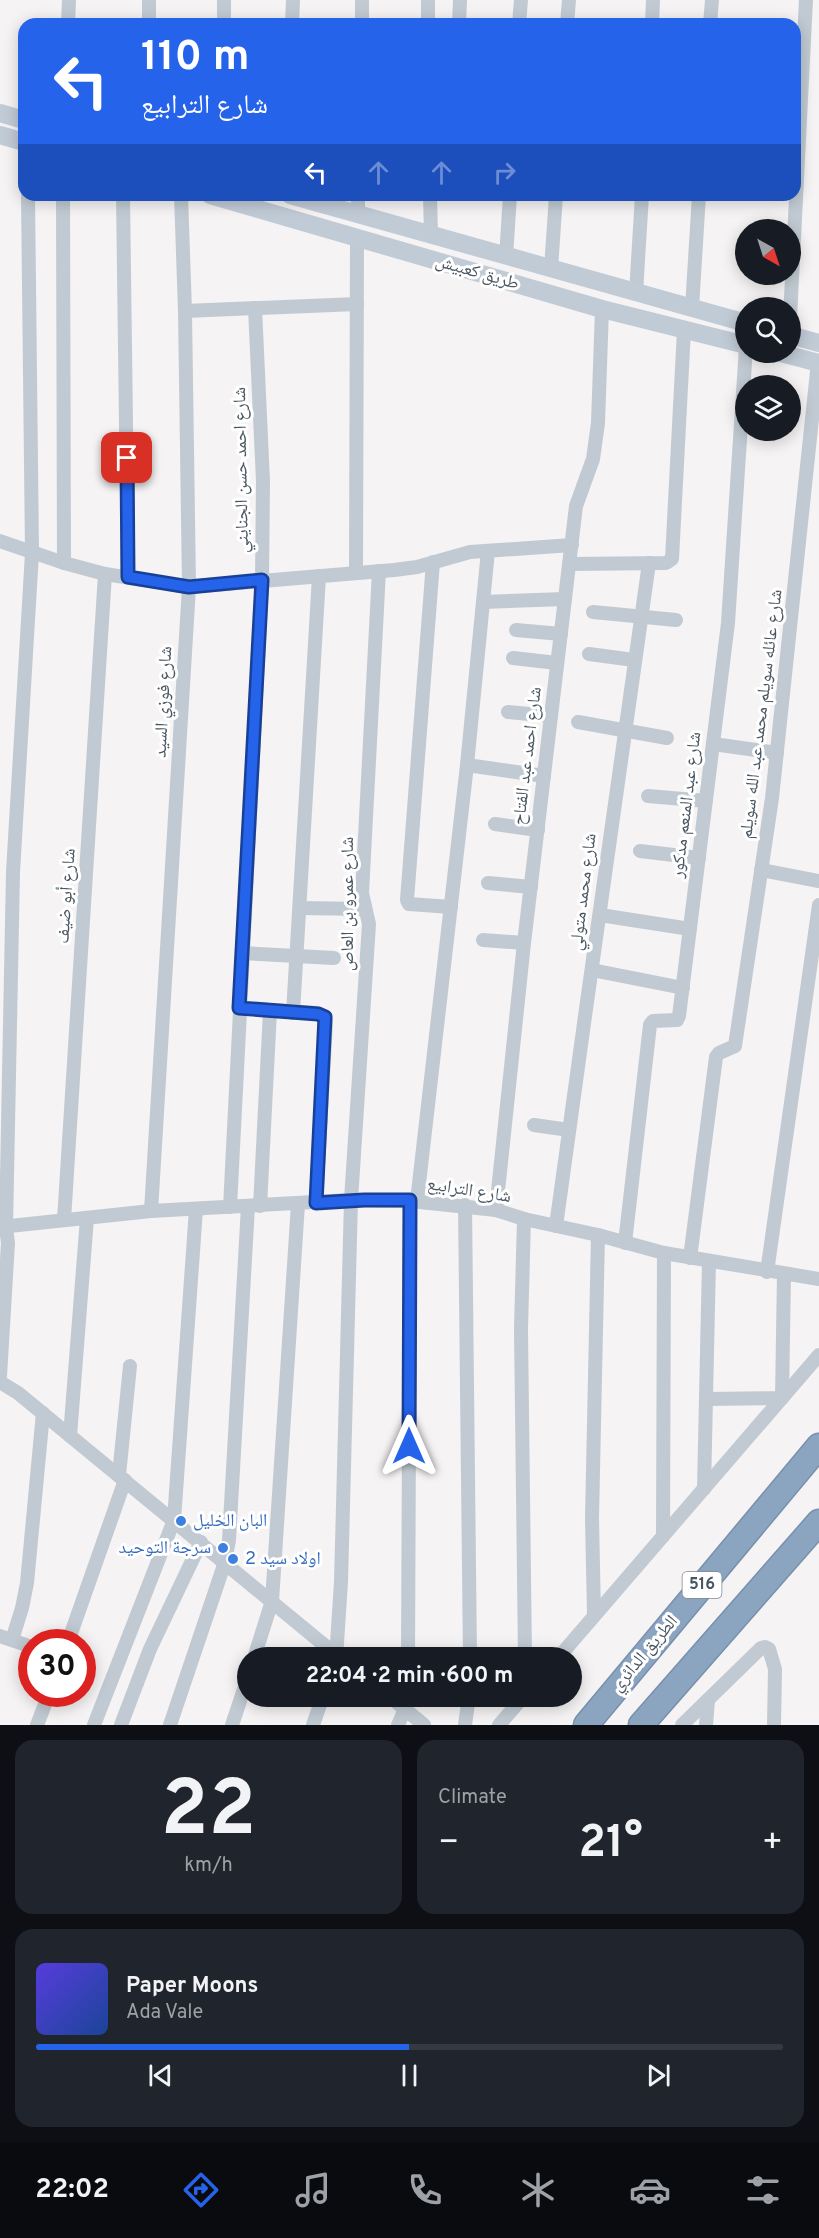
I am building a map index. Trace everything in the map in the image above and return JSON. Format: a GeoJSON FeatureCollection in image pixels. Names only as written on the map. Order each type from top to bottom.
{"type":"FeatureCollection","features":[{"type":"Feature","properties":{"kind":"highway","name":"الطريق الدائري"},"geometry":{"type":"LineString","coordinates":[[586,1725],[819,1446]]}},
{"type":"Feature","properties":{"kind":"highway","name":"516"},"geometry":{"type":"LineString","coordinates":[[641,1725],[819,1522]]}},
{"type":"Feature","properties":{"kind":"street"},"geometry":{"type":"LineString","coordinates":[[68,18],[69,0]]}},
{"type":"Feature","properties":{"kind":"street"},"geometry":{"type":"LineString","coordinates":[[149,0],[149,18]]}},
{"type":"Feature","properties":{"kind":"street"},"geometry":{"type":"LineString","coordinates":[[224,0],[224,18]]}},
{"type":"Feature","properties":{"kind":"street"},"geometry":{"type":"LineString","coordinates":[[292,18],[293,0]]}},
{"type":"Feature","properties":{"kind":"street"},"geometry":{"type":"LineString","coordinates":[[362,0],[362,18]]}},
{"type":"Feature","properties":{"kind":"street"},"geometry":{"type":"LineString","coordinates":[[428,0],[428,18]]}},
{"type":"Feature","properties":{"kind":"street"},"geometry":{"type":"LineString","coordinates":[[459,18],[460,0]]}},
{"type":"Feature","properties":{"kind":"street"},"geometry":{"type":"LineString","coordinates":[[520,18],[521,0]]}},
{"type":"Feature","properties":{"kind":"street"},"geometry":{"type":"LineString","coordinates":[[568,18],[569,0]]}},
{"type":"Feature","properties":{"kind":"street"},"geometry":{"type":"LineString","coordinates":[[652,18],[653,0]]}},
{"type":"Feature","properties":{"kind":"street"},"geometry":{"type":"LineString","coordinates":[[710,18],[712,0]]}},
{"type":"Feature","properties":{"kind":"street"},"geometry":{"type":"LineString","coordinates":[[801,99],[806,0]]}},
{"type":"Feature","properties":{"kind":"street"},"geometry":{"type":"LineString","coordinates":[[0,113],[18,118]]}},
{"type":"Feature","properties":{"kind":"street"},"geometry":{"type":"LineString","coordinates":[[0,135],[18,140]]}},
{"type":"Feature","properties":{"kind":"street"},"geometry":{"type":"LineString","coordinates":[[0,1376],[8,1243],[3,1227],[13,872],[32,553],[28,201]]}},
{"type":"Feature","properties":{"kind":"street"},"geometry":{"type":"LineString","coordinates":[[63,201],[64,563]]}},
{"type":"Feature","properties":{"kind":"street"},"geometry":{"type":"LineString","coordinates":[[123,201],[128,577]]}},
{"type":"Feature","properties":{"kind":"street","name":"شارع فوزي السيد"},"geometry":{"type":"LineString","coordinates":[[151,1211],[189,587],[181,201]]}},
{"type":"Feature","properties":{"kind":"street","name":"طريق كعبيش"},"geometry":{"type":"LineString","coordinates":[[234,201],[602,309],[735,343]]}},
{"type":"Feature","properties":{"kind":"street","name":"طريق كعبيش"},"geometry":{"type":"LineString","coordinates":[[310,201],[735,320]]}},
{"type":"Feature","properties":{"kind":"street"},"geometry":{"type":"LineString","coordinates":[[358,201],[358,215]]}},
{"type":"Feature","properties":{"kind":"street"},"geometry":{"type":"LineString","coordinates":[[430,201],[431,236]]}},
{"type":"Feature","properties":{"kind":"street"},"geometry":{"type":"LineString","coordinates":[[506,257],[510,201]]}},
{"type":"Feature","properties":{"kind":"street"},"geometry":{"type":"LineString","coordinates":[[551,269],[556,201]]}},
{"type":"Feature","properties":{"kind":"street"},"geometry":{"type":"LineString","coordinates":[[636,293],[642,201]]}},
{"type":"Feature","properties":{"kind":"street"},"geometry":{"type":"LineString","coordinates":[[692,308],[699,201]]}},
{"type":"Feature","properties":{"kind":"street"},"geometry":{"type":"LineString","coordinates":[[791,297],[796,201]]}},
{"type":"Feature","properties":{"kind":"street"},"geometry":{"type":"LineString","coordinates":[[356,573],[357,238]]}},
{"type":"Feature","properties":{"kind":"street"},"geometry":{"type":"LineString","coordinates":[[661,324],[665,301]]}},
{"type":"Feature","properties":{"kind":"street"},"geometry":{"type":"LineString","coordinates":[[185,311],[357,304]]}},
{"type":"Feature","properties":{"kind":"street","name":"شارع احمد حسن الجنايني"},"geometry":{"type":"LineString","coordinates":[[230,1207],[262,580],[263,481],[255,308]]}},
{"type":"Feature","properties":{"kind":"street","name":"شارع احمد عبد الفتاح"},"geometry":{"type":"LineString","coordinates":[[496,1210],[524,943],[576,506],[592,459],[598,423],[602,309]]}},
{"type":"Feature","properties":{"kind":"street"},"geometry":{"type":"LineString","coordinates":[[569,564],[666,563],[674,555],[684,330]]}},
{"type":"Feature","properties":{"kind":"street"},"geometry":{"type":"LineString","coordinates":[[801,338],[819,343]]}},
{"type":"Feature","properties":{"kind":"street"},"geometry":{"type":"LineString","coordinates":[[801,358],[818,363]]}},
{"type":"Feature","properties":{"kind":"street","name":"شارع عبد المنعم مدكور"},"geometry":{"type":"LineString","coordinates":[[625,1243],[650,1025],[653,1021],[678,1018],[683,988],[728,623],[745,363]]}},
{"type":"Feature","properties":{"kind":"street","name":"شارع عائله سويلم محمد عبد الله سويلم"},"geometry":{"type":"LineString","coordinates":[[690,1258],[716,1057],[719,1053],[735,1046],[761,870],[777,753],[818,363]]}},
{"type":"Feature","properties":{"kind":"street"},"geometry":{"type":"LineString","coordinates":[[0,542],[64,563],[105,573],[189,587],[417,567],[470,552],[572,545]]}},
{"type":"Feature","properties":{"kind":"street"},"geometry":{"type":"LineString","coordinates":[[408,1647],[414,1201],[451,907],[488,551]]}},
{"type":"Feature","properties":{"kind":"street"},"geometry":{"type":"LineString","coordinates":[[433,562],[407,900],[409,904],[451,907]]}},
{"type":"Feature","properties":{"kind":"street","name":"شارع محمد متولي"},"geometry":{"type":"LineString","coordinates":[[556,1226],[649,563]]}},
{"type":"Feature","properties":{"kind":"street","name":"شارع عمرو بن العاص"},"geometry":{"type":"LineString","coordinates":[[338,1647],[351,1200],[369,924],[362,893],[379,571]]}},
{"type":"Feature","properties":{"kind":"street","name":"شارع أبو ضيف"},"geometry":{"type":"LineString","coordinates":[[64,1220],[105,573]]}},
{"type":"Feature","properties":{"kind":"street"},"geometry":{"type":"LineString","coordinates":[[293,1013],[319,576]]}},
{"type":"Feature","properties":{"kind":"street"},"geometry":{"type":"LineString","coordinates":[[483,602],[565,599]]}},
{"type":"Feature","properties":{"kind":"street"},"geometry":{"type":"LineString","coordinates":[[593,612],[676,620]]}},
{"type":"Feature","properties":{"kind":"street"},"geometry":{"type":"LineString","coordinates":[[516,630],[561,634]]}},
{"type":"Feature","properties":{"kind":"street"},"geometry":{"type":"LineString","coordinates":[[589,654],[634,660]]}},
{"type":"Feature","properties":{"kind":"street"},"geometry":{"type":"LineString","coordinates":[[513,658],[557,663]]}},
{"type":"Feature","properties":{"kind":"street"},"geometry":{"type":"LineString","coordinates":[[508,712],[551,716]]}},
{"type":"Feature","properties":{"kind":"street"},"geometry":{"type":"LineString","coordinates":[[578,722],[668,738]]}},
{"type":"Feature","properties":{"kind":"street"},"geometry":{"type":"LineString","coordinates":[[713,744],[777,753]]}},
{"type":"Feature","properties":{"kind":"street"},"geometry":{"type":"LineString","coordinates":[[467,765],[544,776]]}},
{"type":"Feature","properties":{"kind":"street"},"geometry":{"type":"LineString","coordinates":[[648,796],[706,801]]}},
{"type":"Feature","properties":{"kind":"street"},"geometry":{"type":"LineString","coordinates":[[495,824],[538,830]]}},
{"type":"Feature","properties":{"kind":"street"},"geometry":{"type":"LineString","coordinates":[[640,851],[699,858]]}},
{"type":"Feature","properties":{"kind":"street"},"geometry":{"type":"LineString","coordinates":[[761,870],[819,881]]}},
{"type":"Feature","properties":{"kind":"street"},"geometry":{"type":"LineString","coordinates":[[488,883],[531,887]]}},
{"type":"Feature","properties":{"kind":"street"},"geometry":{"type":"LineString","coordinates":[[767,1272],[819,905]]}},
{"type":"Feature","properties":{"kind":"street"},"geometry":{"type":"LineString","coordinates":[[300,908],[365,909]]}},
{"type":"Feature","properties":{"kind":"street"},"geometry":{"type":"LineString","coordinates":[[600,915],[690,929]]}},
{"type":"Feature","properties":{"kind":"street"},"geometry":{"type":"LineString","coordinates":[[483,940],[524,943]]}},
{"type":"Feature","properties":{"kind":"street"},"geometry":{"type":"LineString","coordinates":[[242,953],[334,958]]}},
{"type":"Feature","properties":{"kind":"street"},"geometry":{"type":"LineString","coordinates":[[592,970],[683,988]]}},
{"type":"Feature","properties":{"kind":"street"},"geometry":{"type":"LineString","coordinates":[[239,1008],[322,1014],[326,1022],[316,1203]]}},
{"type":"Feature","properties":{"kind":"street"},"geometry":{"type":"LineString","coordinates":[[170,1725],[225,1562],[232,1504],[270,1011]]}},
{"type":"Feature","properties":{"kind":"street"},"geometry":{"type":"LineString","coordinates":[[534,1125],[569,1130]]}},
{"type":"Feature","properties":{"kind":"street","name":"شارع الترابيع"},"geometry":{"type":"LineString","coordinates":[[3,1227],[151,1211],[351,1200],[414,1201],[496,1210],[664,1253],[819,1279]]}},
{"type":"Feature","properties":{"kind":"street"},"geometry":{"type":"LineString","coordinates":[[257,1647],[272,1601],[298,1204]]}},
{"type":"Feature","properties":{"kind":"street"},"geometry":{"type":"LineString","coordinates":[[465,1205],[470,1647]]}},
{"type":"Feature","properties":{"kind":"street"},"geometry":{"type":"LineString","coordinates":[[94,1725],[174,1520],[196,1209]]}},
{"type":"Feature","properties":{"kind":"street"},"geometry":{"type":"LineString","coordinates":[[70,1436],[87,1218]]}},
{"type":"Feature","properties":{"kind":"street"},"geometry":{"type":"LineString","coordinates":[[524,1219],[521,1329],[525,1647]]}},
{"type":"Feature","properties":{"kind":"street"},"geometry":{"type":"LineString","coordinates":[[594,1615],[592,1518],[598,1235]]}},
{"type":"Feature","properties":{"kind":"street"},"geometry":{"type":"LineString","coordinates":[[663,1536],[664,1253]]}},
{"type":"Feature","properties":{"kind":"street"},"geometry":{"type":"LineString","coordinates":[[704,1489],[709,1261]]}},
{"type":"Feature","properties":{"kind":"street"},"geometry":{"type":"LineString","coordinates":[[782,1398],[784,1274]]}},
{"type":"Feature","properties":{"kind":"street"},"geometry":{"type":"LineString","coordinates":[[567,1647],[819,1355]]}},
{"type":"Feature","properties":{"kind":"street"},"geometry":{"type":"LineString","coordinates":[[72,1629],[122,1477],[130,1366]]}},
{"type":"Feature","properties":{"kind":"street"},"geometry":{"type":"LineString","coordinates":[[0,1382],[43,1413],[122,1477],[326,1647]]}},
{"type":"Feature","properties":{"kind":"street"},"geometry":{"type":"LineString","coordinates":[[705,1400],[782,1398]]}},
{"type":"Feature","properties":{"kind":"street"},"geometry":{"type":"LineString","coordinates":[[6,1638],[26,1590],[43,1413]]}},
{"type":"Feature","properties":{"kind":"street"},"geometry":{"type":"LineString","coordinates":[[121,1725],[150,1649],[201,1542]]}},
{"type":"Feature","properties":{"kind":"street"},"geometry":{"type":"LineString","coordinates":[[682,1725],[761,1648],[765,1647],[770,1649],[775,1669],[774,1725]]}},
{"type":"Feature","properties":{"kind":"street"},"geometry":{"type":"LineString","coordinates":[[706,1725],[708,1700]]}},
{"type":"Feature","properties":{"kind":"street"},"geometry":{"type":"LineString","coordinates":[[37,1725],[44,1707]]}},
{"type":"Feature","properties":{"kind":"street"},"geometry":{"type":"LineString","coordinates":[[232,1725],[238,1707]]}},
{"type":"Feature","properties":{"kind":"street"},"geometry":{"type":"LineString","coordinates":[[313,1725],[319,1707]]}},
{"type":"Feature","properties":{"kind":"street"},"geometry":{"type":"LineString","coordinates":[[398,1725],[407,1707]]}},
{"type":"Feature","properties":{"kind":"street"},"geometry":{"type":"LineString","coordinates":[[408,1707],[424,1725]]}},
{"type":"Feature","properties":{"kind":"street"},"geometry":{"type":"LineString","coordinates":[[465,1725],[467,1707]]}},
{"type":"Feature","properties":{"kind":"street"},"geometry":{"type":"LineString","coordinates":[[500,1725],[515,1707]]}},
{"type":"Feature","properties":{"kind":"place","name":"البان الخليل"},"geometry":{"type":"Point","coordinates":[181,1521]}},
{"type":"Feature","properties":{"kind":"place","name":"سرجة التوحيد"},"geometry":{"type":"Point","coordinates":[223,1548]}},
{"type":"Feature","properties":{"kind":"place","name":"اولاد سيد 2"},"geometry":{"type":"Point","coordinates":[233,1559]}},
{"type":"Feature","properties":{"kind":"route"},"geometry":{"type":"LineString","coordinates":[[127,458],[128,577],[189,587],[262,580],[239,1008],[322,1014],[325,1017],[316,1203],[410,1200],[409,1446]]}}]}
